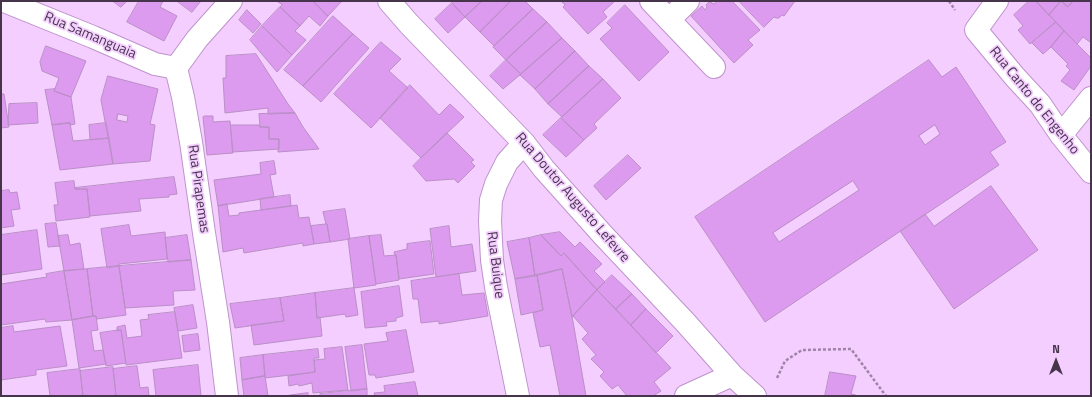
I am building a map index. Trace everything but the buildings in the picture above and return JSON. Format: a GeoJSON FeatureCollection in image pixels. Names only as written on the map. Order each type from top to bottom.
{"type":"FeatureCollection","features":[{"type":"Feature","properties":{"kind":"street","name":"Rua Samanguaia"},"geometry":{"type":"LineString","coordinates":[[4,1],[155,64],[176,68]]}},
{"type":"Feature","properties":{"kind":"street"},"geometry":{"type":"LineString","coordinates":[[176,68],[197,39],[230,1]]}},
{"type":"Feature","properties":{"kind":"street","name":"Rua Doutor Augusto Lefevre"},"geometry":{"type":"LineString","coordinates":[[389,1],[524,143],[544,169],[603,235],[685,322],[732,375],[755,396]]}},
{"type":"Feature","properties":{"kind":"street"},"geometry":{"type":"LineString","coordinates":[[651,1],[714,67]]}},
{"type":"Feature","properties":{"kind":"street"},"geometry":{"type":"LineString","coordinates":[[669,20],[688,1]]}},
{"type":"Feature","properties":{"kind":"street","name":"Rua Canto do Engenho"},"geometry":{"type":"LineString","coordinates":[[997,1],[976,30],[1015,77],[1040,104],[1061,135],[1091,172]]}},
{"type":"Feature","properties":{"kind":"street","name":"Rua Pirapemas"},"geometry":{"type":"LineString","coordinates":[[176,68],[184,97],[191,142],[218,322],[227,396]]}},
{"type":"Feature","properties":{"kind":"street"},"geometry":{"type":"LineString","coordinates":[[1061,135],[1091,98]]}},
{"type":"Feature","properties":{"kind":"street","name":"Rua Buique"},"geometry":{"type":"LineString","coordinates":[[518,396],[495,280],[490,222],[491,200],[496,184],[508,162],[524,143]]}},
{"type":"Feature","properties":{"kind":"street"},"geometry":{"type":"LineString","coordinates":[[686,396],[732,375]]}},
{"type":"Feature","properties":{"kind":"path"},"geometry":{"type":"LineString","coordinates":[[775,382],[785,361],[802,350],[851,349],[886,396]]}}]}
